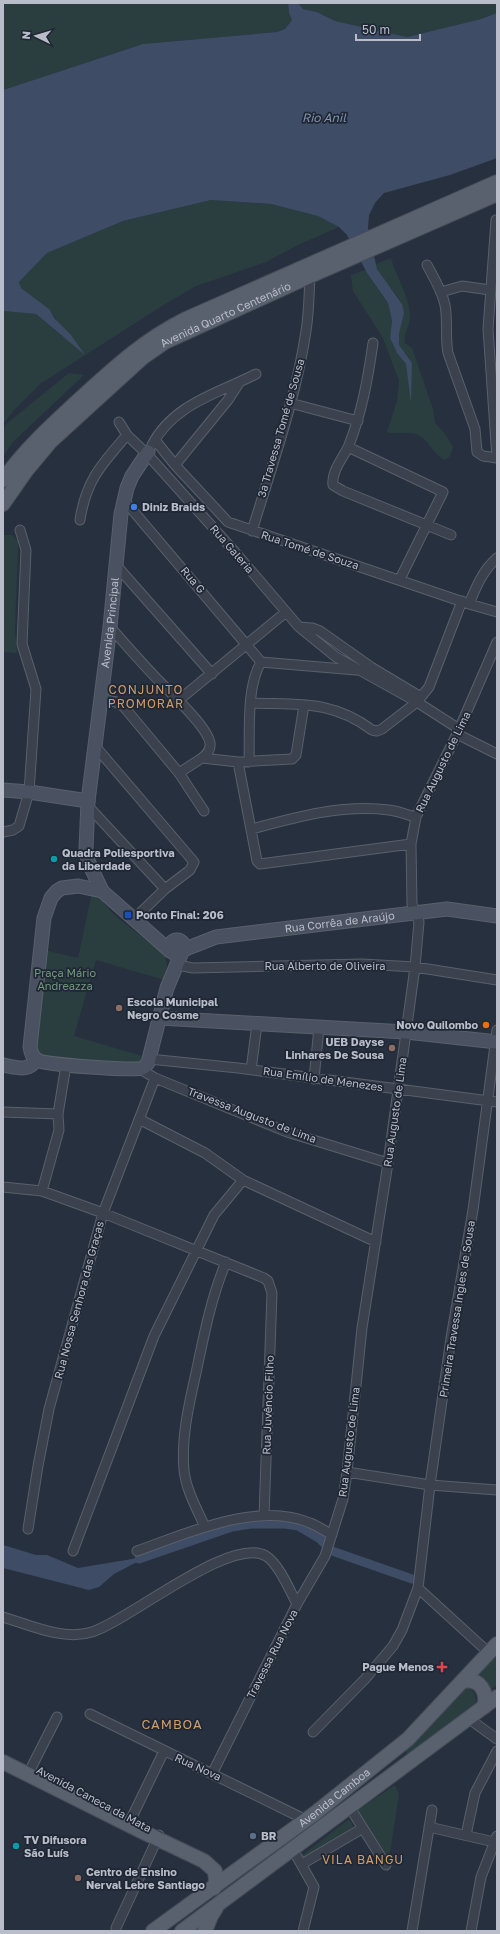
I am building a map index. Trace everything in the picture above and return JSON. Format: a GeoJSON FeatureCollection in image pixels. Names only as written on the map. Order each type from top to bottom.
{"type":"FeatureCollection","features":[{"type":"Feature","properties":{"kind":"main road","name":"Avenida Quarto Centenário"},"geometry":{"type":"LineString","coordinates":[[391,235],[497,182]]}},
{"type":"Feature","properties":{"kind":"main road","name":"Avenida Quarto Centenário"},"geometry":{"type":"LineString","coordinates":[[3,480],[38,439],[113,377],[144,343],[167,329],[391,235],[497,194]]}},
{"type":"Feature","properties":{"kind":"main road","name":"Avenida Quarto Centenário"},"geometry":{"type":"LineString","coordinates":[[113,377],[165,342],[310,276],[338,258]]}},
{"type":"Feature","properties":{"kind":"main road","name":"Avenida Quarto Centenário"},"geometry":{"type":"LineString","coordinates":[[3,504],[26,471],[93,395]]}},
{"type":"Feature","properties":{"kind":"main road","name":"Avenida Camboa"},"geometry":{"type":"LineString","coordinates":[[143,1931],[159,1927],[214,1888],[306,1820],[408,1739],[493,1648]]}},
{"type":"Feature","properties":{"kind":"main road"},"geometry":{"type":"LineString","coordinates":[[463,1681],[474,1681],[483,1688],[485,1694],[484,1707]]}},
{"type":"Feature","properties":{"kind":"main road","name":"Avenida Camboa"},"geometry":{"type":"LineString","coordinates":[[182,1931],[497,1697]]}},
{"type":"Feature","properties":{"kind":"main road","name":"Avenida Caneca da Mata"},"geometry":{"type":"LineString","coordinates":[[3,1752],[30,1770],[209,1864],[215,1871],[216,1881],[214,1888]]}},
{"type":"Feature","properties":{"kind":"main road","name":"Avenida Caneca da Mata"},"geometry":{"type":"LineString","coordinates":[[3,1762],[30,1770],[132,1817],[159,1837]]}},
{"type":"Feature","properties":{"kind":"main road","name":"Avenida Caneca da Mata"},"geometry":{"type":"LineString","coordinates":[[198,1857],[226,1866],[240,1868]]}},
{"type":"Feature","properties":{"kind":"main road"},"geometry":{"type":"LineString","coordinates":[[205,1931],[211,1916],[221,1902]]}},
{"type":"Feature","properties":{"kind":"street"},"geometry":{"type":"LineString","coordinates":[[427,265],[441,292],[445,307],[445,340],[448,353],[475,429],[477,452],[483,456],[497,458],[489,369],[488,329],[490,290],[494,271],[496,220]]}},
{"type":"Feature","properties":{"kind":"street","name":"3ª Travessa Tomé de Sousa"},"geometry":{"type":"LineString","coordinates":[[252,531],[290,403],[307,330],[310,276]]}},
{"type":"Feature","properties":{"kind":"street"},"geometry":{"type":"LineString","coordinates":[[441,292],[462,286],[490,290]]}},
{"type":"Feature","properties":{"kind":"street"},"geometry":{"type":"LineString","coordinates":[[373,343],[366,389],[358,421],[348,447],[334,474],[333,485],[343,491],[451,535]]}},
{"type":"Feature","properties":{"kind":"street","name":"Avenida Principal"},"geometry":{"type":"LineString","coordinates":[[102,891],[88,861],[86,849],[88,803],[102,699],[115,564],[124,499],[132,476],[175,415],[200,400],[256,374]]}},
{"type":"Feature","properties":{"kind":"street"},"geometry":{"type":"LineString","coordinates":[[174,465],[228,400],[239,382]]}},
{"type":"Feature","properties":{"kind":"street"},"geometry":{"type":"LineString","coordinates":[[290,403],[358,421]]}},
{"type":"Feature","properties":{"kind":"street"},"geometry":{"type":"LineString","coordinates":[[119,422],[128,435],[151,447]]}},
{"type":"Feature","properties":{"kind":"street"},"geometry":{"type":"LineString","coordinates":[[80,520],[83,500],[99,467],[128,435]]}},
{"type":"Feature","properties":{"kind":"street","name":"Rua Tomé de Souza"},"geometry":{"type":"LineString","coordinates":[[151,447],[174,465],[222,518],[234,524],[400,579],[465,603],[497,612]]}},
{"type":"Feature","properties":{"kind":"street","name":"Rua Galeria"},"geometry":{"type":"LineString","coordinates":[[151,447],[299,627],[326,651],[359,670],[419,699]]}},
{"type":"Feature","properties":{"kind":"street"},"geometry":{"type":"LineString","coordinates":[[348,447],[442,491],[443,494],[400,579]]}},
{"type":"Feature","properties":{"kind":"street","name":"Rua G"},"geometry":{"type":"LineString","coordinates":[[124,499],[261,662]]}},
{"type":"Feature","properties":{"kind":"street"},"geometry":{"type":"LineString","coordinates":[[3,832],[13,830],[19,826],[29,792],[36,689],[22,644],[26,550],[20,530]]}},
{"type":"Feature","properties":{"kind":"street"},"geometry":{"type":"LineString","coordinates":[[252,703],[304,705],[333,708],[377,731],[419,699],[433,678],[465,603],[489,565],[497,558]]}},
{"type":"Feature","properties":{"kind":"street"},"geometry":{"type":"LineString","coordinates":[[115,564],[212,674]]}},
{"type":"Feature","properties":{"kind":"street"},"geometry":{"type":"LineString","coordinates":[[179,700],[286,612]]}},
{"type":"Feature","properties":{"kind":"street","name":"Rua Galeria"},"geometry":{"type":"LineString","coordinates":[[299,627],[312,628],[320,631],[419,699],[458,731],[497,754]]}},
{"type":"Feature","properties":{"kind":"street"},"geometry":{"type":"LineString","coordinates":[[110,628],[179,700],[207,735],[210,742],[208,753],[179,773]]}},
{"type":"Feature","properties":{"kind":"street","name":"Rua Augusto de Lima"},"geometry":{"type":"LineString","coordinates":[[332,1535],[342,1499],[347,1472],[362,1328],[399,1090],[415,967],[419,922],[412,904],[411,844],[416,817],[458,731],[497,645]]}},
{"type":"Feature","properties":{"kind":"street"},"geometry":{"type":"LineString","coordinates":[[249,762],[253,679],[261,662],[359,670]]}},
{"type":"Feature","properties":{"kind":"street"},"geometry":{"type":"LineString","coordinates":[[102,699],[116,702],[124,708],[179,773],[204,811]]}},
{"type":"Feature","properties":{"kind":"street"},"geometry":{"type":"LineString","coordinates":[[202,758],[249,762],[295,757],[304,705]]}},
{"type":"Feature","properties":{"kind":"street"},"geometry":{"type":"LineString","coordinates":[[95,746],[194,861],[194,864],[190,870],[165,889],[133,920]]}},
{"type":"Feature","properties":{"kind":"street"},"geometry":{"type":"LineString","coordinates":[[238,762],[257,861],[260,864],[411,844]]}},
{"type":"Feature","properties":{"kind":"street"},"geometry":{"type":"LineString","coordinates":[[3,790],[29,792],[88,803],[165,889]]}},
{"type":"Feature","properties":{"kind":"street"},"geometry":{"type":"LineString","coordinates":[[252,829],[291,818],[345,810],[391,810],[416,817]]}},
{"type":"Feature","properties":{"kind":"street"},"geometry":{"type":"LineString","coordinates":[[68,886],[78,886],[102,891],[133,920],[176,952],[159,1018],[144,1064],[66,1065],[36,1059],[32,1055],[30,1047],[46,909],[57,891],[68,886]]}},
{"type":"Feature","properties":{"kind":"street","name":"Rua Corrêa de Araújo"},"geometry":{"type":"LineString","coordinates":[[176,952],[216,937],[446,909],[497,916]]}},
{"type":"Feature","properties":{"kind":"street","name":"Rua Alberto de Oliveira"},"geometry":{"type":"LineString","coordinates":[[176,952],[193,968],[362,964],[415,967],[497,980]]}},
{"type":"Feature","properties":{"kind":"street"},"geometry":{"type":"LineString","coordinates":[[159,1018],[496,1038]]}},
{"type":"Feature","properties":{"kind":"street"},"geometry":{"type":"LineString","coordinates":[[251,1070],[257,1024]]}},
{"type":"Feature","properties":{"kind":"street"},"geometry":{"type":"LineString","coordinates":[[314,1079],[319,1027]]}},
{"type":"Feature","properties":{"kind":"street","name":"Primeira Travessa Ingles de Sousa"},"geometry":{"type":"LineString","coordinates":[[313,1732],[365,1679],[393,1646],[405,1624],[418,1588],[430,1484],[451,1338],[492,1102],[496,1038]]}},
{"type":"Feature","properties":{"kind":"street"},"geometry":{"type":"LineString","coordinates":[[3,1065],[27,1068],[33,1064],[36,1059]]}},
{"type":"Feature","properties":{"kind":"street","name":"Rua Emílio de Menezes"},"geometry":{"type":"LineString","coordinates":[[144,1064],[251,1070],[492,1102]]}},
{"type":"Feature","properties":{"kind":"street","name":"Travessa Augusto de Lima"},"geometry":{"type":"LineString","coordinates":[[144,1064],[155,1078],[287,1132],[388,1164]]}},
{"type":"Feature","properties":{"kind":"street"},"geometry":{"type":"LineString","coordinates":[[42,1191],[59,1130],[58,1114],[66,1065]]}},
{"type":"Feature","properties":{"kind":"street","name":"Rua Nossa Senhora das Graças"},"geometry":{"type":"LineString","coordinates":[[28,1529],[49,1409],[103,1213],[155,1078]]}},
{"type":"Feature","properties":{"kind":"street"},"geometry":{"type":"LineString","coordinates":[[3,1112],[58,1114]]}},
{"type":"Feature","properties":{"kind":"street"},"geometry":{"type":"LineString","coordinates":[[139,1119],[206,1153],[243,1180],[376,1242]]}},
{"type":"Feature","properties":{"kind":"street"},"geometry":{"type":"LineString","coordinates":[[73,1551],[154,1336],[218,1210],[243,1180]]}},
{"type":"Feature","properties":{"kind":"street"},"geometry":{"type":"LineString","coordinates":[[3,1187],[42,1191],[103,1213],[226,1262],[216,1286],[206,1327],[187,1413],[185,1432],[185,1479],[204,1527]]}},
{"type":"Feature","properties":{"kind":"street","name":"Rua Juvêncio Filho"},"geometry":{"type":"LineString","coordinates":[[226,1262],[264,1278],[268,1281],[272,1293],[264,1516]]}},
{"type":"Feature","properties":{"kind":"street"},"geometry":{"type":"LineString","coordinates":[[347,1472],[430,1484],[497,1490]]}},
{"type":"Feature","properties":{"kind":"street"},"geometry":{"type":"LineString","coordinates":[[137,1551],[204,1527],[244,1517],[264,1516],[295,1519],[310,1523],[332,1535]]}},
{"type":"Feature","properties":{"kind":"street","name":"Travessa Rua Nova"},"geometry":{"type":"LineString","coordinates":[[212,1774],[297,1604],[328,1548],[332,1535]]}},
{"type":"Feature","properties":{"kind":"street"},"geometry":{"type":"LineString","coordinates":[[3,1617],[59,1633],[81,1634],[92,1632],[120,1619],[207,1566],[237,1556],[259,1553],[267,1556],[274,1564],[297,1604]]}},
{"type":"Feature","properties":{"kind":"street"},"geometry":{"type":"LineString","coordinates":[[418,1588],[493,1648]]}},
{"type":"Feature","properties":{"kind":"street","name":"Rua Nova"},"geometry":{"type":"LineString","coordinates":[[90,1714],[306,1820]]}},
{"type":"Feature","properties":{"kind":"street"},"geometry":{"type":"LineString","coordinates":[[30,1770],[57,1716]]}},
{"type":"Feature","properties":{"kind":"street"},"geometry":{"type":"LineString","coordinates":[[468,1718],[497,1739]]}},
{"type":"Feature","properties":{"kind":"street"},"geometry":{"type":"LineString","coordinates":[[132,1817],[164,1751]]}},
{"type":"Feature","properties":{"kind":"street"},"geometry":{"type":"LineString","coordinates":[[466,1835],[475,1793],[497,1751]]}},
{"type":"Feature","properties":{"kind":"street"},"geometry":{"type":"LineString","coordinates":[[349,1806],[386,1865]]}},
{"type":"Feature","properties":{"kind":"street"},"geometry":{"type":"LineString","coordinates":[[412,1931],[432,1810]]}},
{"type":"Feature","properties":{"kind":"street"},"geometry":{"type":"LineString","coordinates":[[429,1827],[466,1835],[495,1839],[481,1877],[471,1931]]}},
{"type":"Feature","properties":{"kind":"street"},"geometry":{"type":"LineString","coordinates":[[302,1864],[363,1828]]}},
{"type":"Feature","properties":{"kind":"street"},"geometry":{"type":"LineString","coordinates":[[116,1928],[159,1837]]}},
{"type":"Feature","properties":{"kind":"street"},"geometry":{"type":"LineString","coordinates":[[292,1848],[314,1887],[303,1931]]}},
{"type":"Feature","properties":{"kind":"green space"},"geometry":{"type":"Polygon","coordinates":[[[3,3],[288,3],[289,13],[292,20],[285,29],[277,32],[143,44],[3,90],[3,3]]]}},
{"type":"Feature","properties":{"kind":"green space"},"geometry":{"type":"Polygon","coordinates":[[[298,3],[497,3],[497,13],[481,19],[407,37],[335,21],[317,12],[303,9],[298,3]]]}},
{"type":"Feature","properties":{"kind":"green space"},"geometry":{"type":"Polygon","coordinates":[[[211,200],[271,204],[318,216],[339,227],[296,246],[266,262],[196,286],[165,304],[40,384],[14,410],[3,424],[3,311],[36,314],[63,337],[61,328],[53,314],[21,288],[19,282],[47,253],[123,221],[211,200]]]}},
{"type":"Feature","properties":{"kind":"green space"},"geometry":{"type":"Polygon","coordinates":[[[391,258],[405,293],[409,308],[410,319],[405,336],[405,343],[412,348],[433,409],[435,423],[445,434],[453,447],[450,456],[445,460],[437,455],[426,441],[418,435],[410,433],[387,432],[397,401],[399,381],[383,338],[353,291],[351,275],[365,270],[388,303],[392,321],[390,338],[397,353],[406,364],[406,355],[400,348],[398,341],[403,314],[401,303],[380,275],[376,264],[391,258]]]}},
{"type":"Feature","properties":{"kind":"green space"},"geometry":{"type":"Polygon","coordinates":[[[69,373],[84,375],[12,443],[3,457],[3,430],[6,424],[69,373]]]}},
{"type":"Feature","properties":{"kind":"green space"},"geometry":{"type":"Polygon","coordinates":[[[3,535],[12,535],[18,542],[15,632],[17,653],[3,652],[3,535]]]}},
{"type":"Feature","properties":{"kind":"green space","name":"Praça Mário Andreazza"},"geometry":{"type":"Polygon","coordinates":[[[92,892],[100,898],[113,914],[165,955],[167,966],[164,979],[161,979],[96,960],[74,1036],[139,1055],[142,1057],[139,1064],[103,1061],[78,1062],[41,1057],[36,1050],[44,950],[78,958],[92,892]]]}},
{"type":"Feature","properties":{"kind":"green space"},"geometry":{"type":"Polygon","coordinates":[[[497,1654],[497,1685],[492,1689],[476,1674],[497,1654]]]}},
{"type":"Feature","properties":{"kind":"green space"},"geometry":{"type":"Polygon","coordinates":[[[465,1686],[474,1692],[476,1702],[407,1755],[404,1747],[465,1686]]]}},
{"type":"Feature","properties":{"kind":"green space"},"geometry":{"type":"Polygon","coordinates":[[[395,1785],[399,1794],[389,1859],[358,1810],[395,1785]]]}},
{"type":"Feature","properties":{"kind":"green space"},"geometry":{"type":"Polygon","coordinates":[[[348,1820],[351,1821],[353,1827],[304,1860],[301,1856],[348,1820]]]}},
{"type":"Feature","properties":{"kind":"water","name":"Rio Anil"},"geometry":{"type":"Polygon","coordinates":[[[288,3],[298,3],[303,9],[317,12],[335,21],[407,37],[481,19],[497,13],[497,158],[450,175],[384,193],[375,203],[369,215],[368,228],[377,269],[402,304],[404,313],[399,334],[399,345],[412,363],[411,403],[406,364],[397,353],[390,338],[392,321],[388,303],[367,273],[347,235],[339,227],[318,216],[271,204],[211,200],[123,221],[47,253],[19,282],[21,288],[49,309],[55,319],[71,335],[85,355],[36,314],[3,311],[3,90],[143,44],[277,32],[285,29],[292,20],[289,13],[288,3]]]}},
{"type":"Feature","properties":{"kind":"water"},"geometry":{"type":"Polygon","coordinates":[[[3,1545],[36,1555],[47,1555],[78,1568],[138,1558],[139,1561],[114,1574],[99,1587],[89,1590],[3,1568],[3,1545]]]}},
{"type":"Feature","properties":{"kind":"waterway"},"geometry":{"type":"LineString","coordinates":[[139,1559],[232,1527],[251,1524],[285,1524],[298,1526],[320,1539],[332,1551],[412,1579]]}},
{"type":"Feature","properties":{"kind":"place","name":"Diniz Braids"},"geometry":{"type":"Point","coordinates":[134,507]}},
{"type":"Feature","properties":{"kind":"place","name":"Quadra Poliesportiva da Liberdade"},"geometry":{"type":"Point","coordinates":[54,859]}},
{"type":"Feature","properties":{"kind":"place","name":"Ponto Final: 206"},"geometry":{"type":"Point","coordinates":[128,915]}},
{"type":"Feature","properties":{"kind":"place","name":"Escola Municipal Negro Cosme"},"geometry":{"type":"Point","coordinates":[119,1008]}},
{"type":"Feature","properties":{"kind":"place","name":"Novo Quilombo"},"geometry":{"type":"Point","coordinates":[486,1025]}},
{"type":"Feature","properties":{"kind":"place","name":"UEB Dayse Linhares De Sousa"},"geometry":{"type":"Point","coordinates":[392,1048]}},
{"type":"Feature","properties":{"kind":"place","name":"Pague Menos"},"geometry":{"type":"Point","coordinates":[442,1667]}},
{"type":"Feature","properties":{"kind":"place","name":"BR"},"geometry":{"type":"Point","coordinates":[253,1836]}},
{"type":"Feature","properties":{"kind":"place","name":"TV Difusora São Luís"},"geometry":{"type":"Point","coordinates":[16,1846]}},
{"type":"Feature","properties":{"kind":"place","name":"Centro de Ensino Nerval Lebre Santiago"},"geometry":{"type":"Point","coordinates":[78,1878]}},
{"type":"Feature","properties":{"kind":"district","name":"CONJUNTO PROMORAR"},"geometry":{"type":"Point","coordinates":[146,697]}},
{"type":"Feature","properties":{"kind":"district","name":"CAMBOA"},"geometry":{"type":"Point","coordinates":[172,1724]}},
{"type":"Feature","properties":{"kind":"district","name":"VILA BANGU"},"geometry":{"type":"Point","coordinates":[363,1860]}}]}
